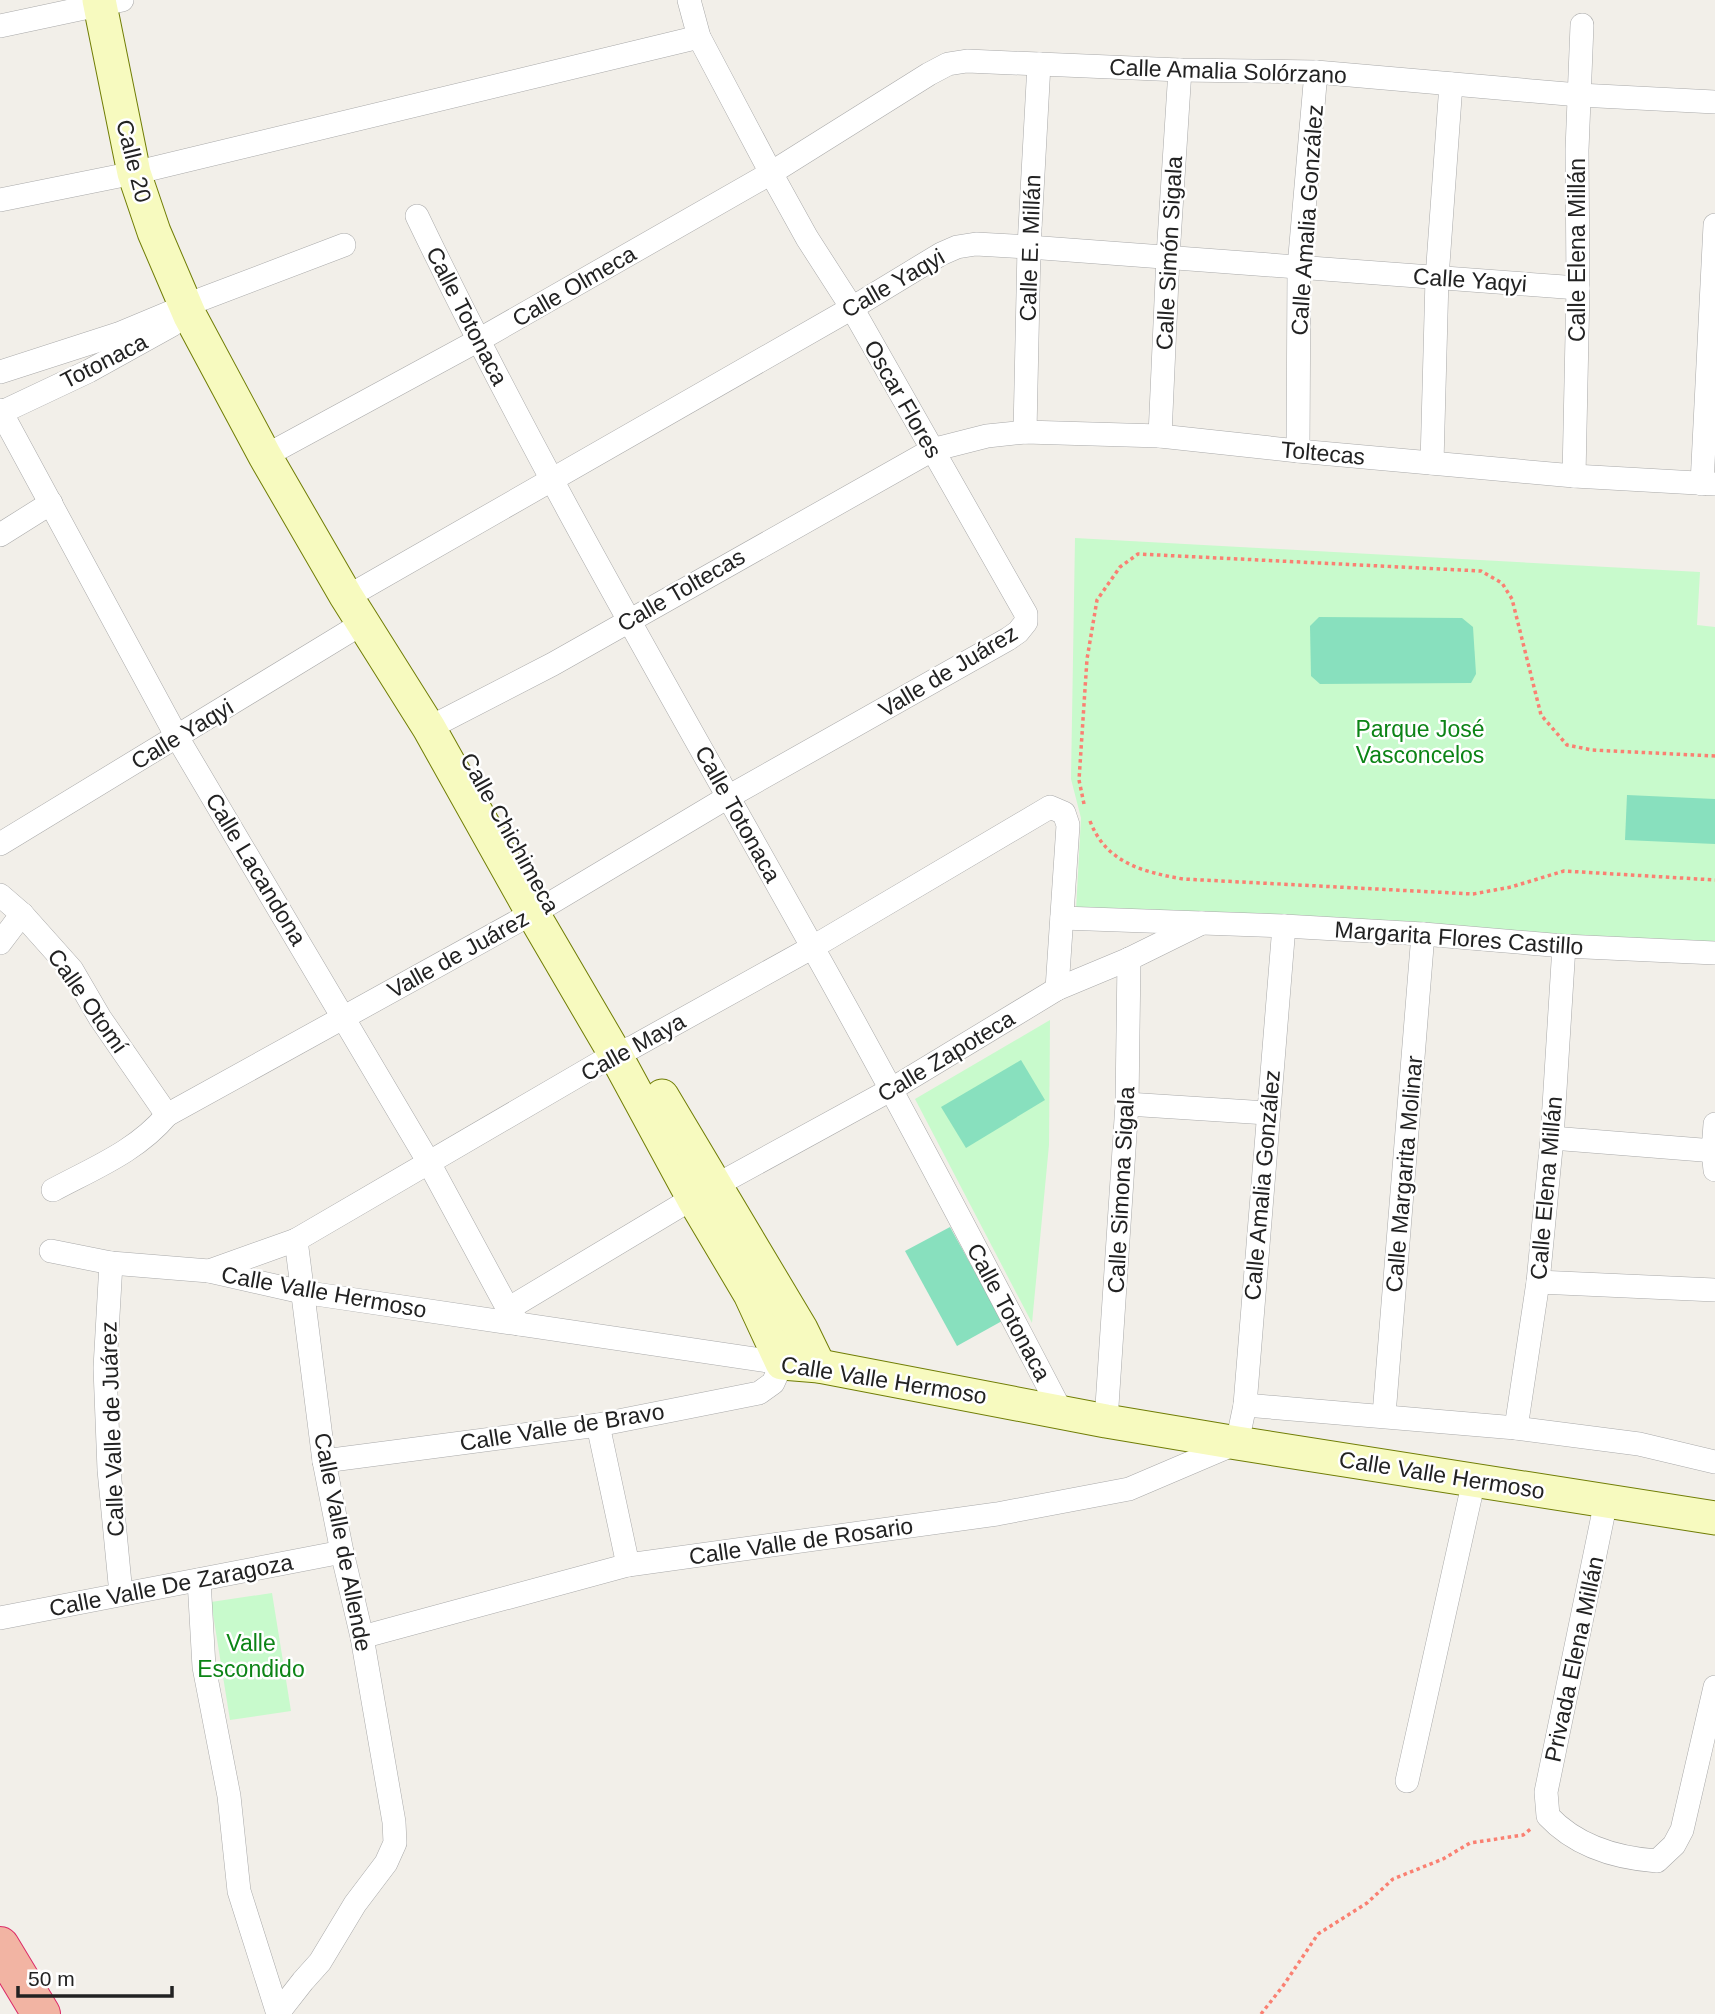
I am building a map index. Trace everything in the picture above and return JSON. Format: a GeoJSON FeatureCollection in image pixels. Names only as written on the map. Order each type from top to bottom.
{"type":"FeatureCollection","features":[{"type":"Feature","properties":{"kind":"highway"},"geometry":{"type":"LineString","coordinates":[[0,1946],[41,2014]]}},
{"type":"Feature","properties":{"kind":"main road","name":"Calle 20"},"geometry":{"type":"LineString","coordinates":[[112,1],[144,170],[178,244],[196,307]]}},
{"type":"Feature","properties":{"kind":"main road","name":"Calle Chichimeca"},"geometry":{"type":"LineString","coordinates":[[196,307],[363,623],[439,724]]}},
{"type":"Feature","properties":{"kind":"main road","name":"Calle Chichimeca"},"geometry":{"type":"LineString","coordinates":[[273,452],[361,589],[540,908],[705,1192],[801,1329],[819,1366]]}},
{"type":"Feature","properties":{"kind":"main road","name":"Calle Chichimeca"},"geometry":{"type":"LineString","coordinates":[[705,1192],[782,1363]]}},
{"type":"Feature","properties":{"kind":"main road","name":"Calle Valle Hermoso"},"geometry":{"type":"LineString","coordinates":[[782,1363],[819,1366],[1237,1443],[1715,1518]]}},
{"type":"Feature","properties":{"kind":"street","name":"Oscar Flores"},"geometry":{"type":"LineString","coordinates":[[689,0],[699,37],[771,173],[852,308],[1026,614]]}},
{"type":"Feature","properties":{"kind":"street"},"geometry":{"type":"LineString","coordinates":[[0,26],[112,1]]}},
{"type":"Feature","properties":{"kind":"street","name":"Calle Elena Millán"},"geometry":{"type":"LineString","coordinates":[[1574,476],[1578,95],[1582,25]]}},
{"type":"Feature","properties":{"kind":"street"},"geometry":{"type":"LineString","coordinates":[[0,200],[144,170],[699,37]]}},
{"type":"Feature","properties":{"kind":"street","name":"Calle Amalia Solórzano"},"geometry":{"type":"LineString","coordinates":[[771,173],[929,74],[948,64],[967,61],[1180,70],[1316,72],[1578,95],[1715,102]]}},
{"type":"Feature","properties":{"kind":"street","name":"Calle E. Millán"},"geometry":{"type":"LineString","coordinates":[[1025,432],[1029,247],[1039,64]]}},
{"type":"Feature","properties":{"kind":"street","name":"Calle Simón Sigala"},"geometry":{"type":"LineString","coordinates":[[1160,436],[1180,70]]}},
{"type":"Feature","properties":{"kind":"street","name":"Calle Amalia González"},"geometry":{"type":"LineString","coordinates":[[1298,452],[1299,267],[1316,72]]}},
{"type":"Feature","properties":{"kind":"street"},"geometry":{"type":"LineString","coordinates":[[1432,463],[1437,278],[1451,84]]}},
{"type":"Feature","properties":{"kind":"street","name":"Calle Olmeca"},"geometry":{"type":"LineString","coordinates":[[273,452],[477,341],[771,173]]}},
{"type":"Feature","properties":{"kind":"street","name":"Calle Totonaca"},"geometry":{"type":"LineString","coordinates":[[417,216],[477,341],[628,620],[892,1089],[1061,1411]]}},
{"type":"Feature","properties":{"kind":"street"},"geometry":{"type":"LineString","coordinates":[[1709,484],[1715,225]]}},
{"type":"Feature","properties":{"kind":"street","name":"Calle Yaqyi"},"geometry":{"type":"LineString","coordinates":[[361,589],[852,308],[940,254],[957,247],[976,244],[1168,256],[1578,288]]}},
{"type":"Feature","properties":{"kind":"street"},"geometry":{"type":"LineString","coordinates":[[0,372],[196,307],[344,246]]}},
{"type":"Feature","properties":{"kind":"street","name":"Totonaca"},"geometry":{"type":"LineString","coordinates":[[0,412],[89,371],[196,307]]}},
{"type":"Feature","properties":{"kind":"street","name":"Calle Lacandona"},"geometry":{"type":"LineString","coordinates":[[0,412],[177,737],[428,1161],[513,1317]]}},
{"type":"Feature","properties":{"kind":"street","name":"Toltecas"},"geometry":{"type":"LineString","coordinates":[[932,450],[987,436],[1025,432],[1160,436],[1298,452],[1574,476],[1709,484]]}},
{"type":"Feature","properties":{"kind":"street","name":"Calle Toltecas"},"geometry":{"type":"LineString","coordinates":[[439,724],[553,664],[932,450]]}},
{"type":"Feature","properties":{"kind":"street"},"geometry":{"type":"LineString","coordinates":[[0,535],[51,503]]}},
{"type":"Feature","properties":{"kind":"street","name":"Valle de Juárez"},"geometry":{"type":"LineString","coordinates":[[53,1190],[131,1149],[153,1132],[167,1115],[540,908],[728,797],[1008,639],[1023,628],[1026,614]]}},
{"type":"Feature","properties":{"kind":"street","name":"Calle Yaqyi"},"geometry":{"type":"LineString","coordinates":[[0,844],[363,623]]}},
{"type":"Feature","properties":{"kind":"street","name":"Calle Maya"},"geometry":{"type":"LineString","coordinates":[[209,1271],[296,1240],[428,1161],[813,947],[1050,807],[1064,813],[1068,825],[1062,918]]}},
{"type":"Feature","properties":{"kind":"street","name":"Calle Otomí"},"geometry":{"type":"LineString","coordinates":[[0,895],[22,914],[72,970],[100,1018],[167,1115]]}},
{"type":"Feature","properties":{"kind":"street"},"geometry":{"type":"LineString","coordinates":[[0,943],[22,914]]}},
{"type":"Feature","properties":{"kind":"street"},"geometry":{"type":"LineString","coordinates":[[1057,989],[1062,918]]}},
{"type":"Feature","properties":{"kind":"street","name":"Margarita Flores Castillo"},"geometry":{"type":"LineString","coordinates":[[1062,918],[1423,933],[1564,946],[1715,953]]}},
{"type":"Feature","properties":{"kind":"street","name":"Calle Zapoteca"},"geometry":{"type":"LineString","coordinates":[[513,1317],[705,1192],[892,1089],[1057,989],[1129,959],[1202,923]]}},
{"type":"Feature","properties":{"kind":"street","name":"Calle Amalia González"},"geometry":{"type":"LineString","coordinates":[[1237,1443],[1245,1405],[1284,926]]}},
{"type":"Feature","properties":{"kind":"street","name":"Calle Margarita Molinar"},"geometry":{"type":"LineString","coordinates":[[1384,1415],[1423,933]]}},
{"type":"Feature","properties":{"kind":"street","name":"Calle Elena Millán"},"geometry":{"type":"LineString","coordinates":[[1516,1428],[1538,1282],[1552,1138],[1564,946]]}},
{"type":"Feature","properties":{"kind":"street","name":"Calle Simona Sigala"},"geometry":{"type":"LineString","coordinates":[[1106,1421],[1127,1104],[1129,959]]}},
{"type":"Feature","properties":{"kind":"street"},"geometry":{"type":"LineString","coordinates":[[1127,1104],[1267,1113]]}},
{"type":"Feature","properties":{"kind":"street"},"geometry":{"type":"LineString","coordinates":[[1552,1138],[1714,1157],[1715,1124]]}},
{"type":"Feature","properties":{"kind":"street","name":"Calle Valle de Allende"},"geometry":{"type":"LineString","coordinates":[[278,2014],[320,1962],[355,1904],[386,1863],[395,1843],[394,1822],[362,1637],[324,1461],[296,1240]]}},
{"type":"Feature","properties":{"kind":"street","name":"Calle Valle Hermoso"},"geometry":{"type":"LineString","coordinates":[[51,1251],[111,1263],[209,1271],[302,1292],[513,1317],[782,1363]]}},
{"type":"Feature","properties":{"kind":"street","name":"Calle Valle de Juárez"},"geometry":{"type":"LineString","coordinates":[[111,1263],[106,1381],[109,1470],[121,1594]]}},
{"type":"Feature","properties":{"kind":"street"},"geometry":{"type":"LineString","coordinates":[[1538,1282],[1715,1290]]}},
{"type":"Feature","properties":{"kind":"street","name":"Calle Valle de Bravo"},"geometry":{"type":"LineString","coordinates":[[324,1461],[598,1426],[759,1392],[773,1383],[782,1363]]}},
{"type":"Feature","properties":{"kind":"street","name":"Calle Valle Hermoso"},"geometry":{"type":"LineString","coordinates":[[1245,1405],[1516,1428],[1639,1444],[1715,1462]]}},
{"type":"Feature","properties":{"kind":"street"},"geometry":{"type":"LineString","coordinates":[[598,1426],[628,1565]]}},
{"type":"Feature","properties":{"kind":"street","name":"Calle Valle de Rosario"},"geometry":{"type":"LineString","coordinates":[[362,1637],[628,1565],[997,1514],[1129,1489],[1237,1443]]}},
{"type":"Feature","properties":{"kind":"street"},"geometry":{"type":"LineString","coordinates":[[1407,1781],[1474,1480]]}},
{"type":"Feature","properties":{"kind":"street","name":"Privada Elena Millán"},"geometry":{"type":"LineString","coordinates":[[1548,1816],[1546,1792],[1606,1502]]}},
{"type":"Feature","properties":{"kind":"street","name":"Calle Valle De Zaragoza"},"geometry":{"type":"LineString","coordinates":[[0,1618],[342,1552]]}},
{"type":"Feature","properties":{"kind":"street"},"geometry":{"type":"LineString","coordinates":[[199,1580],[204,1667],[229,1796],[240,1891],[278,2014]]}},
{"type":"Feature","properties":{"kind":"street"},"geometry":{"type":"LineString","coordinates":[[1548,1816],[1572,1838],[1597,1850],[1637,1860],[1657,1861],[1674,1845],[1682,1830],[1715,1687]]}},
{"type":"Feature","properties":{"kind":"path"},"geometry":{"type":"LineString","coordinates":[[1086,809],[1079,780],[1087,659],[1097,600],[1120,567],[1138,554],[1481,571],[1502,583],[1512,599],[1541,715],[1567,745],[1592,750],[1715,756]]}},
{"type":"Feature","properties":{"kind":"path"},"geometry":{"type":"LineString","coordinates":[[1090,821],[1095,834],[1116,857],[1146,873],[1183,879],[1473,894],[1511,887],[1564,870],[1715,880]]}},
{"type":"Feature","properties":{"kind":"path"},"geometry":{"type":"LineString","coordinates":[[1261,2014],[1318,1934],[1367,1903],[1393,1879],[1443,1859],[1470,1843],[1523,1835],[1548,1816]]}},
{"type":"Feature","properties":{"kind":"green space","name":"Parque José Vasconcelos"},"geometry":{"type":"Polygon","coordinates":[[[1075,538],[1700,572],[1697,625],[1715,627],[1715,944],[1076,910],[1081,818],[1071,779],[1075,538]]]}},
{"type":"Feature","properties":{"kind":"green space"},"geometry":{"type":"Polygon","coordinates":[[[1319,617],[1462,618],[1473,627],[1476,674],[1471,683],[1320,684],[1311,676],[1310,626],[1319,617]]]}},
{"type":"Feature","properties":{"kind":"green space"},"geometry":{"type":"Polygon","coordinates":[[[1627,795],[1715,799],[1715,844],[1625,840],[1627,795]]]}},
{"type":"Feature","properties":{"kind":"green space"},"geometry":{"type":"Polygon","coordinates":[[[1050,1020],[1049,1145],[1032,1323],[915,1099],[1050,1020]]]}},
{"type":"Feature","properties":{"kind":"green space"},"geometry":{"type":"Polygon","coordinates":[[[1021,1060],[1045,1100],[966,1148],[941,1107],[1021,1060]]]}},
{"type":"Feature","properties":{"kind":"green space"},"geometry":{"type":"Polygon","coordinates":[[[950,1227],[1002,1321],[957,1346],[905,1251],[950,1227]]]}},
{"type":"Feature","properties":{"kind":"green space","name":"Valle Escondido"},"geometry":{"type":"Polygon","coordinates":[[[272,1593],[291,1711],[230,1720],[211,1602],[272,1593]]]}}]}
